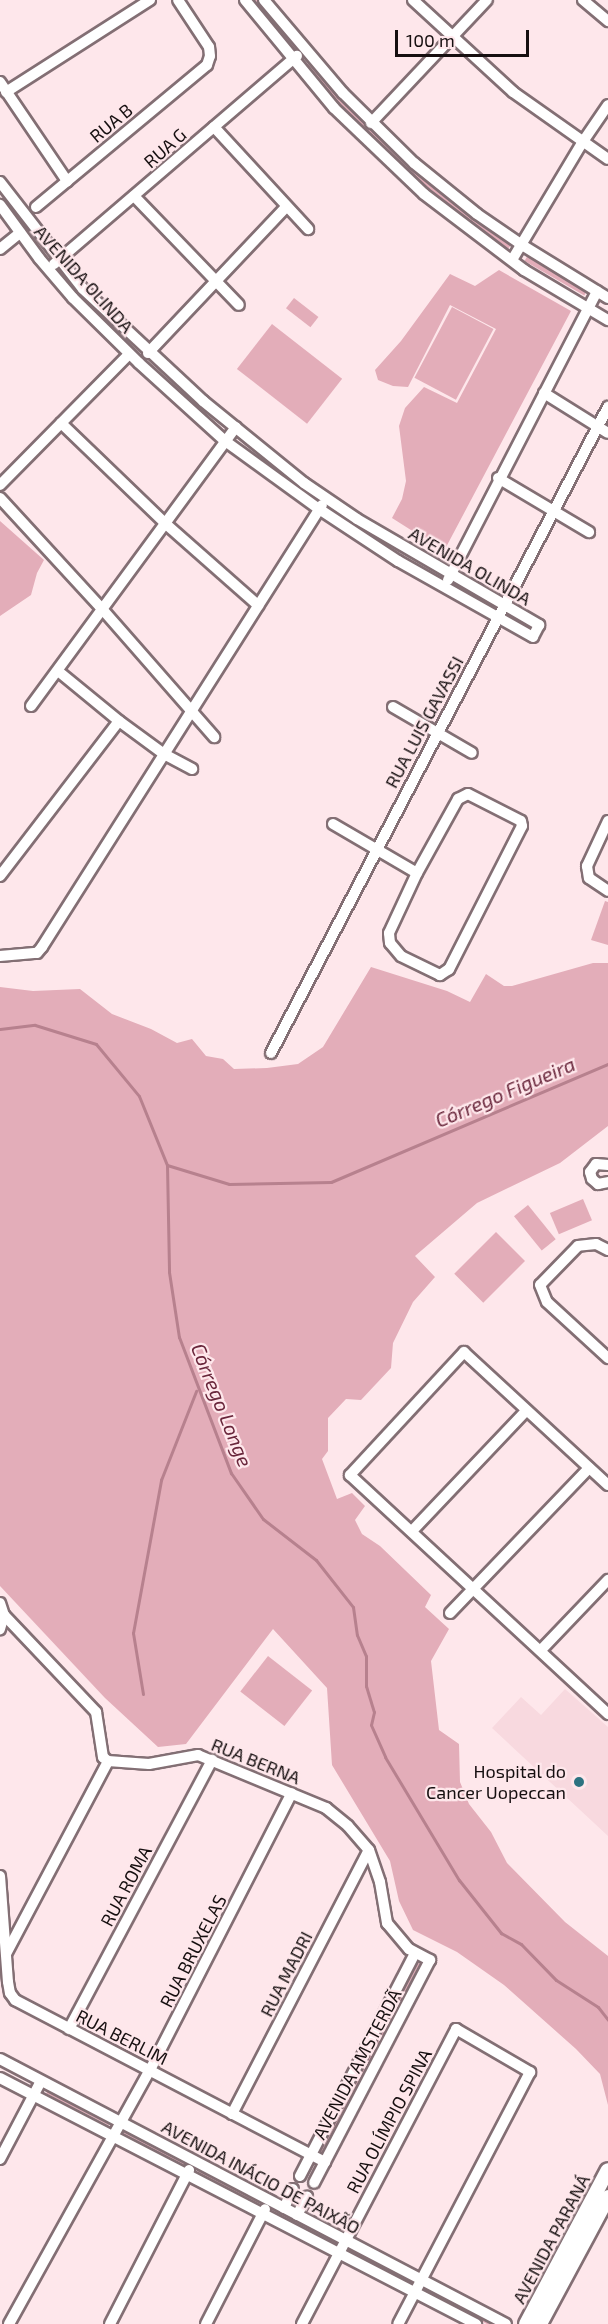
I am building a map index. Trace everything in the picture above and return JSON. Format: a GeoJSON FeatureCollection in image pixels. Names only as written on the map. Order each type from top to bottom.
{"type":"FeatureCollection","features":[{"type":"Feature","properties":{"kind":"main road","name":"AVENIDA PARANÁ"},"geometry":{"type":"LineString","coordinates":[[526,2324],[608,2170]]}},
{"type":"Feature","properties":{"kind":"main road","name":"AVENIDA PARANÁ"},"geometry":{"type":"LineString","coordinates":[[540,2324],[608,2197]]}},
{"type":"Feature","properties":{"kind":"street"},"geometry":{"type":"LineString","coordinates":[[6,92],[150,0]]}},
{"type":"Feature","properties":{"kind":"street"},"geometry":{"type":"LineString","coordinates":[[245,0],[292,60],[334,108],[424,194],[512,261],[608,320]]}},
{"type":"Feature","properties":{"kind":"street"},"geometry":{"type":"LineString","coordinates":[[264,0],[304,50],[371,123],[445,189],[522,245],[608,298]]}},
{"type":"Feature","properties":{"kind":"street"},"geometry":{"type":"LineString","coordinates":[[413,0],[513,92],[608,159]]}},
{"type":"Feature","properties":{"kind":"street"},"geometry":{"type":"LineString","coordinates":[[371,123],[487,0]]}},
{"type":"Feature","properties":{"kind":"street"},"geometry":{"type":"LineString","coordinates":[[583,0],[608,21]]}},
{"type":"Feature","properties":{"kind":"street","name":"RUA B"},"geometry":{"type":"LineString","coordinates":[[36,207],[207,65],[210,56],[209,47],[180,1]]}},
{"type":"Feature","properties":{"kind":"street","name":"RUA G"},"geometry":{"type":"LineString","coordinates":[[48,269],[304,50]]}},
{"type":"Feature","properties":{"kind":"street"},"geometry":{"type":"LineString","coordinates":[[0,82],[68,181]]}},
{"type":"Feature","properties":{"kind":"street"},"geometry":{"type":"LineString","coordinates":[[512,261],[582,142],[608,105]]}},
{"type":"Feature","properties":{"kind":"street"},"geometry":{"type":"LineString","coordinates":[[214,127],[308,229]]}},
{"type":"Feature","properties":{"kind":"street","name":"AVENIDA OLINDA"},"geometry":{"type":"LineString","coordinates":[[0,205],[48,269],[129,354],[225,441],[398,561],[445,585],[533,637],[539,625],[404,548],[304,483],[186,386],[148,353],[83,289],[2,189]]}},
{"type":"Feature","properties":{"kind":"street"},"geometry":{"type":"LineString","coordinates":[[134,196],[238,305]]}},
{"type":"Feature","properties":{"kind":"street"},"geometry":{"type":"LineString","coordinates":[[148,353],[286,207]]}},
{"type":"Feature","properties":{"kind":"street"},"geometry":{"type":"LineString","coordinates":[[0,249],[20,233]]}},
{"type":"Feature","properties":{"kind":"street"},"geometry":{"type":"LineString","coordinates":[[445,585],[498,478],[597,291]]}},
{"type":"Feature","properties":{"kind":"street"},"geometry":{"type":"LineString","coordinates":[[0,486],[129,354]]}},
{"type":"Feature","properties":{"kind":"street"},"geometry":{"type":"LineString","coordinates":[[177,398],[186,386]]}},
{"type":"Feature","properties":{"kind":"street"},"geometry":{"type":"LineString","coordinates":[[544,393],[608,433]]}},
{"type":"Feature","properties":{"kind":"street","name":"RUA LUIS GAVASSI"},"geometry":{"type":"LineString","coordinates":[[271,1053],[608,407]]}},
{"type":"Feature","properties":{"kind":"street"},"geometry":{"type":"LineString","coordinates":[[61,423],[166,524],[258,605]]}},
{"type":"Feature","properties":{"kind":"street"},"geometry":{"type":"LineString","coordinates":[[31,706],[104,610],[236,427]]}},
{"type":"Feature","properties":{"kind":"street"},"geometry":{"type":"LineString","coordinates":[[498,478],[589,532]]}},
{"type":"Feature","properties":{"kind":"street"},"geometry":{"type":"LineString","coordinates":[[0,956],[37,953],[42,947],[326,497]]}},
{"type":"Feature","properties":{"kind":"street"},"geometry":{"type":"LineString","coordinates":[[0,498],[104,610],[214,737]]}},
{"type":"Feature","properties":{"kind":"street"},"geometry":{"type":"LineString","coordinates":[[58,670],[164,754],[192,769]]}},
{"type":"Feature","properties":{"kind":"street"},"geometry":{"type":"LineString","coordinates":[[393,707],[472,753]]}},
{"type":"Feature","properties":{"kind":"street"},"geometry":{"type":"LineString","coordinates":[[0,876],[119,720]]}},
{"type":"Feature","properties":{"kind":"street"},"geometry":{"type":"LineString","coordinates":[[468,794],[521,821],[522,826],[445,974],[440,975],[401,956],[390,943],[391,926],[417,873],[462,795],[468,794]]}},
{"type":"Feature","properties":{"kind":"street"},"geometry":{"type":"LineString","coordinates":[[333,824],[417,873]]}},
{"type":"Feature","properties":{"kind":"street"},"geometry":{"type":"LineString","coordinates":[[607,825],[587,866],[589,878],[608,891]]}},
{"type":"Feature","properties":{"kind":"street"},"geometry":{"type":"LineString","coordinates":[[608,1165],[596,1164],[590,1172],[592,1179],[598,1184],[608,1182]]}},
{"type":"Feature","properties":{"kind":"street"},"geometry":{"type":"LineString","coordinates":[[608,1250],[601,1245],[590,1243],[573,1249],[543,1279],[540,1285],[547,1302],[608,1358]]}},
{"type":"Feature","properties":{"kind":"street"},"geometry":{"type":"LineString","coordinates":[[607,1712],[350,1475],[464,1352],[608,1485]]}},
{"type":"Feature","properties":{"kind":"street"},"geometry":{"type":"LineString","coordinates":[[412,1531],[526,1411]]}},
{"type":"Feature","properties":{"kind":"street"},"geometry":{"type":"LineString","coordinates":[[450,1613],[589,1468]]}},
{"type":"Feature","properties":{"kind":"street"},"geometry":{"type":"LineString","coordinates":[[541,1650],[608,1580]]}},
{"type":"Feature","properties":{"kind":"street"},"geometry":{"type":"LineString","coordinates":[[0,1603],[4,1615],[96,1712],[103,1757],[108,1761],[6,1954]]}},
{"type":"Feature","properties":{"kind":"street"},"geometry":{"type":"LineString","coordinates":[[0,1629],[4,1615]]}},
{"type":"Feature","properties":{"kind":"street","name":"RUA BERNA"},"geometry":{"type":"LineString","coordinates":[[108,1761],[149,1764],[198,1755],[326,1808],[348,1826],[369,1850],[380,1882],[387,1923],[399,1940],[415,1953],[430,1960]]}},
{"type":"Feature","properties":{"kind":"street","name":"RUA ROMA"},"geometry":{"type":"LineString","coordinates":[[69,2029],[212,1760]]}},
{"type":"Feature","properties":{"kind":"street","name":"RUA BRUXELAS"},"geometry":{"type":"LineString","coordinates":[[9,2324],[150,2070],[292,1793]]}},
{"type":"Feature","properties":{"kind":"street","name":"RUA MADRI"},"geometry":{"type":"LineString","coordinates":[[232,2114],[369,1850]]}},
{"type":"Feature","properties":{"kind":"street","name":"RUA BERLIM"},"geometry":{"type":"LineString","coordinates":[[0,1876],[10,1993],[15,2000],[325,2162]]}},
{"type":"Feature","properties":{"kind":"street","name":"AVENIDA AMSTERDÃ"},"geometry":{"type":"LineString","coordinates":[[300,2176],[415,1953]]}},
{"type":"Feature","properties":{"kind":"street","name":"AVENIDA AMSTERDÃ"},"geometry":{"type":"LineString","coordinates":[[314,2183],[430,1960]]}},
{"type":"Feature","properties":{"kind":"street","name":"RUA OLÍMPIO SPINA"},"geometry":{"type":"LineString","coordinates":[[302,2324],[456,2029],[530,2072],[422,2280]]}},
{"type":"Feature","properties":{"kind":"street","name":"AVENIDA INÁCIO DE PAIXÃO"},"geometry":{"type":"LineString","coordinates":[[0,2059],[506,2324]]}},
{"type":"Feature","properties":{"kind":"street","name":"AVENIDA INÁCIO DE PAIXÃO"},"geometry":{"type":"LineString","coordinates":[[0,2078],[476,2324]]}},
{"type":"Feature","properties":{"kind":"street"},"geometry":{"type":"LineString","coordinates":[[0,2160],[41,2081]]}},
{"type":"Feature","properties":{"kind":"street"},"geometry":{"type":"LineString","coordinates":[[110,2324],[194,2160]]}},
{"type":"Feature","properties":{"kind":"street"},"geometry":{"type":"LineString","coordinates":[[284,2208],[293,2189]]}},
{"type":"Feature","properties":{"kind":"street"},"geometry":{"type":"LineString","coordinates":[[297,2215],[307,2197]]}},
{"type":"Feature","properties":{"kind":"street"},"geometry":{"type":"LineString","coordinates":[[206,2324],[270,2200]]}},
{"type":"Feature","properties":{"kind":"street"},"geometry":{"type":"LineString","coordinates":[[398,2324],[422,2280]]}},
{"type":"Feature","properties":{"kind":"shaded area"},"geometry":{"type":"Polygon","coordinates":[[[253,0],[259,0],[297,49],[293,53],[253,0]]]}},
{"type":"Feature","properties":{"kind":"shaded area"},"geometry":{"type":"Polygon","coordinates":[[[310,62],[402,158],[455,203],[512,244],[508,249],[452,208],[390,155],[332,97],[306,66],[310,62]]]}},
{"type":"Feature","properties":{"kind":"shaded area"},"geometry":{"type":"Polygon","coordinates":[[[528,255],[588,290],[584,296],[524,261],[528,255]]]}},
{"type":"Feature","properties":{"kind":"shaded area"},"geometry":{"type":"Polygon","coordinates":[[[499,270],[571,311],[444,551],[392,518],[402,499],[406,481],[399,426],[405,408],[424,387],[457,403],[496,329],[450,305],[408,387],[393,386],[378,380],[375,370],[401,341],[450,274],[475,286],[499,270]]]}},
{"type":"Feature","properties":{"kind":"shaded area"},"geometry":{"type":"Polygon","coordinates":[[[294,298],[318,317],[310,327],[286,308],[294,298]]]}},
{"type":"Feature","properties":{"kind":"shaded area"},"geometry":{"type":"Polygon","coordinates":[[[452,307],[493,329],[456,400],[414,378],[452,307]]]}},
{"type":"Feature","properties":{"kind":"shaded area"},"geometry":{"type":"Polygon","coordinates":[[[272,324],[342,379],[307,424],[237,369],[272,324]]]}},
{"type":"Feature","properties":{"kind":"shaded area"},"geometry":{"type":"Polygon","coordinates":[[[0,521],[44,560],[37,573],[31,595],[0,616],[0,521]]]}},
{"type":"Feature","properties":{"kind":"shaded area"},"geometry":{"type":"Polygon","coordinates":[[[605,901],[608,902],[608,945],[591,940],[605,901]]]}},
{"type":"Feature","properties":{"kind":"shaded area"},"geometry":{"type":"Polygon","coordinates":[[[593,963],[608,963],[608,1126],[560,1163],[477,1203],[415,1256],[435,1277],[413,1302],[393,1343],[391,1368],[361,1400],[346,1399],[328,1418],[328,1451],[322,1459],[337,1499],[352,1493],[365,1506],[355,1520],[362,1534],[380,1546],[431,1595],[425,1607],[449,1629],[431,1661],[439,1730],[459,1744],[460,1782],[469,1804],[491,1832],[507,1863],[565,1922],[608,1956],[608,2105],[600,2074],[576,2049],[504,1985],[457,1952],[413,1930],[399,1901],[390,1861],[332,1765],[327,1688],[273,1629],[186,1744],[158,1747],[105,1698],[0,1586],[0,987],[33,991],[80,989],[112,1014],[151,1029],[177,1043],[192,1039],[206,1056],[223,1059],[234,1069],[267,1068],[298,1064],[323,1047],[371,967],[447,991],[470,1002],[486,974],[504,986],[512,986],[593,963]]]}},
{"type":"Feature","properties":{"kind":"shaded area"},"geometry":{"type":"Polygon","coordinates":[[[583,1199],[592,1220],[559,1234],[550,1213],[583,1199]]]}},
{"type":"Feature","properties":{"kind":"shaded area"},"geometry":{"type":"Polygon","coordinates":[[[528,1205],[556,1239],[542,1251],[514,1216],[528,1205]]]}},
{"type":"Feature","properties":{"kind":"shaded area"},"geometry":{"type":"Polygon","coordinates":[[[496,1232],[525,1261],[483,1303],[454,1274],[496,1232]]]}},
{"type":"Feature","properties":{"kind":"shaded area"},"geometry":{"type":"Polygon","coordinates":[[[268,1656],[312,1690],[284,1726],[240,1691],[268,1656]]]}},
{"type":"Feature","properties":{"kind":"shaded area","name":"Hospital do Cancer Uopeccan"},"geometry":{"type":"Polygon","coordinates":[[[565,1689],[608,1727],[608,1836],[492,1728],[521,1697],[541,1715],[565,1689]]]}},
{"type":"Feature","properties":{"kind":"shaded area"},"geometry":{"type":"Polygon","coordinates":[[[416,1962],[420,1964],[322,2154],[319,2153],[416,1962]]]}},
{"type":"Feature","properties":{"kind":"shaded area"},"geometry":{"type":"Polygon","coordinates":[[[48,2090],[110,2122],[109,2125],[46,2094],[48,2090]]]}},
{"type":"Feature","properties":{"kind":"shaded area"},"geometry":{"type":"Polygon","coordinates":[[[125,2129],[186,2162],[184,2167],[123,2133],[125,2129]]]}},
{"type":"Feature","properties":{"kind":"shaded area"},"geometry":{"type":"Polygon","coordinates":[[[199,2169],[260,2200],[257,2204],[197,2173],[199,2169]]]}},
{"type":"Feature","properties":{"kind":"shaded area"},"geometry":{"type":"Polygon","coordinates":[[[276,2209],[335,2240],[333,2243],[274,2213],[276,2209]]]}},
{"type":"Feature","properties":{"kind":"shaded area"},"geometry":{"type":"Polygon","coordinates":[[[349,2248],[410,2280],[408,2284],[347,2252],[349,2248]]]}},
{"type":"Feature","properties":{"kind":"shaded area"},"geometry":{"type":"Polygon","coordinates":[[[426,2287],[496,2324],[487,2324],[424,2291],[426,2287]]]}},
{"type":"Feature","properties":{"kind":"waterway","name":"Córrego Figueira"},"geometry":{"type":"LineString","coordinates":[[0,1029],[35,1025],[96,1044],[139,1096],[167,1165],[229,1184],[331,1182],[608,1064]]}},
{"type":"Feature","properties":{"kind":"waterway","name":"Córrego Longe"},"geometry":{"type":"LineString","coordinates":[[167,1165],[169,1272],[179,1337],[231,1473],[263,1519],[316,1560],[353,1607],[357,1635],[366,1656],[366,1686],[374,1712],[371,1725],[385,1757],[459,1880],[501,1933],[521,1944],[556,1980],[598,2007],[608,2020]]}},
{"type":"Feature","properties":{"kind":"waterway"},"geometry":{"type":"LineString","coordinates":[[143,1694],[133,1633],[161,1480],[196,1391]]}},
{"type":"Feature","properties":{"kind":"place","name":"Hospital do Cancer Uopeccan"},"geometry":{"type":"Point","coordinates":[579,1782]}}]}
